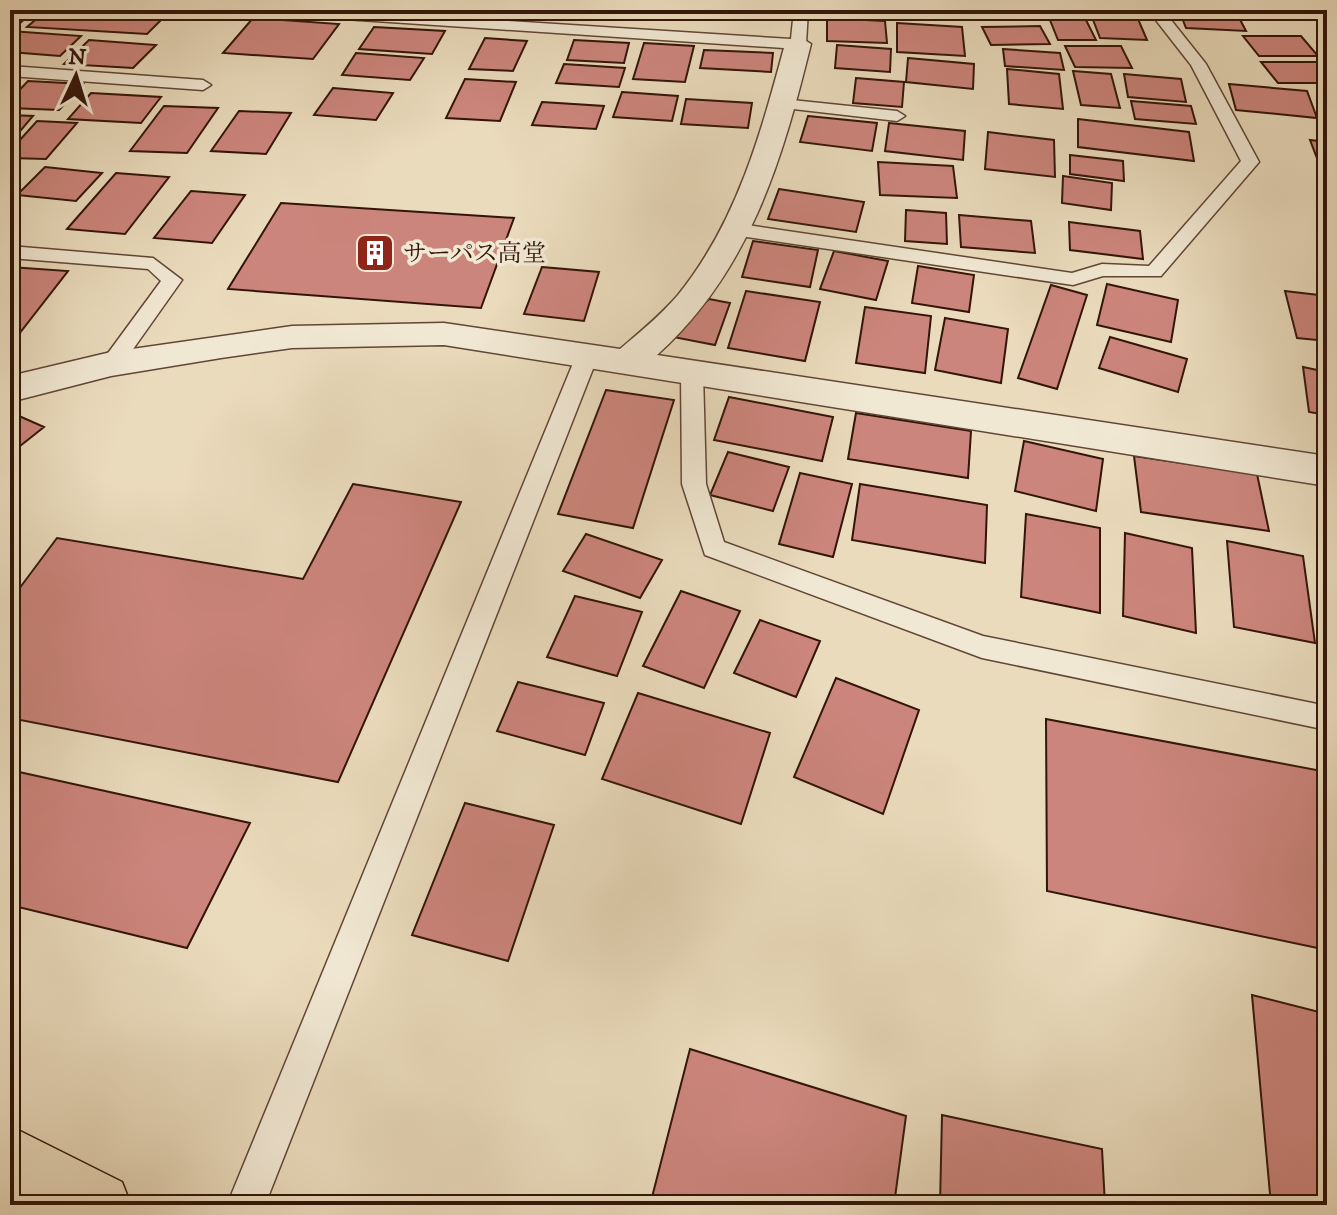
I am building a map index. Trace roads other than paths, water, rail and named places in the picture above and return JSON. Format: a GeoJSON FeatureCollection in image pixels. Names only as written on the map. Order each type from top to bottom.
{"type":"FeatureCollection","features":[{"type":"Feature","properties":{"kind":"highway"},"geometry":{"type":"LineString","coordinates":[[10,1157],[99,1205]]}},
{"type":"Feature","properties":{"kind":"street"},"geometry":{"type":"LineString","coordinates":[[628,362],[689,304],[740,230],[766,167],[798,44]]}},
{"type":"Feature","properties":{"kind":"street"},"geometry":{"type":"LineString","coordinates":[[10,389],[111,364],[292,337],[444,334],[1327,471]]}},
{"type":"Feature","properties":{"kind":"lane"},"geometry":{"type":"LineString","coordinates":[[269,10],[798,44],[801,10]]}},
{"type":"Feature","properties":{"kind":"lane"},"geometry":{"type":"LineString","coordinates":[[740,230],[1073,279],[1102,270],[1154,272],[1250,162],[1198,64],[1155,10]]}},
{"type":"Feature","properties":{"kind":"lane"},"geometry":{"type":"LineString","coordinates":[[10,71],[203,85]]}},
{"type":"Feature","properties":{"kind":"lane"},"geometry":{"type":"LineString","coordinates":[[782,104],[897,116]]}},
{"type":"Feature","properties":{"kind":"lane"},"geometry":{"type":"LineString","coordinates":[[10,252],[153,264],[172,280],[111,364]]}},
{"type":"Feature","properties":{"kind":"lane"},"geometry":{"type":"LineString","coordinates":[[246,1205],[587,356]]}},
{"type":"Feature","properties":{"kind":"lane"},"geometry":{"type":"LineString","coordinates":[[692,373],[694,484],[714,548],[982,647],[1327,718]]}},
{"type":"Feature","properties":{"kind":"place","name":"サーパス高堂"},"geometry":{"type":"Point","coordinates":[375,253]}}]}
